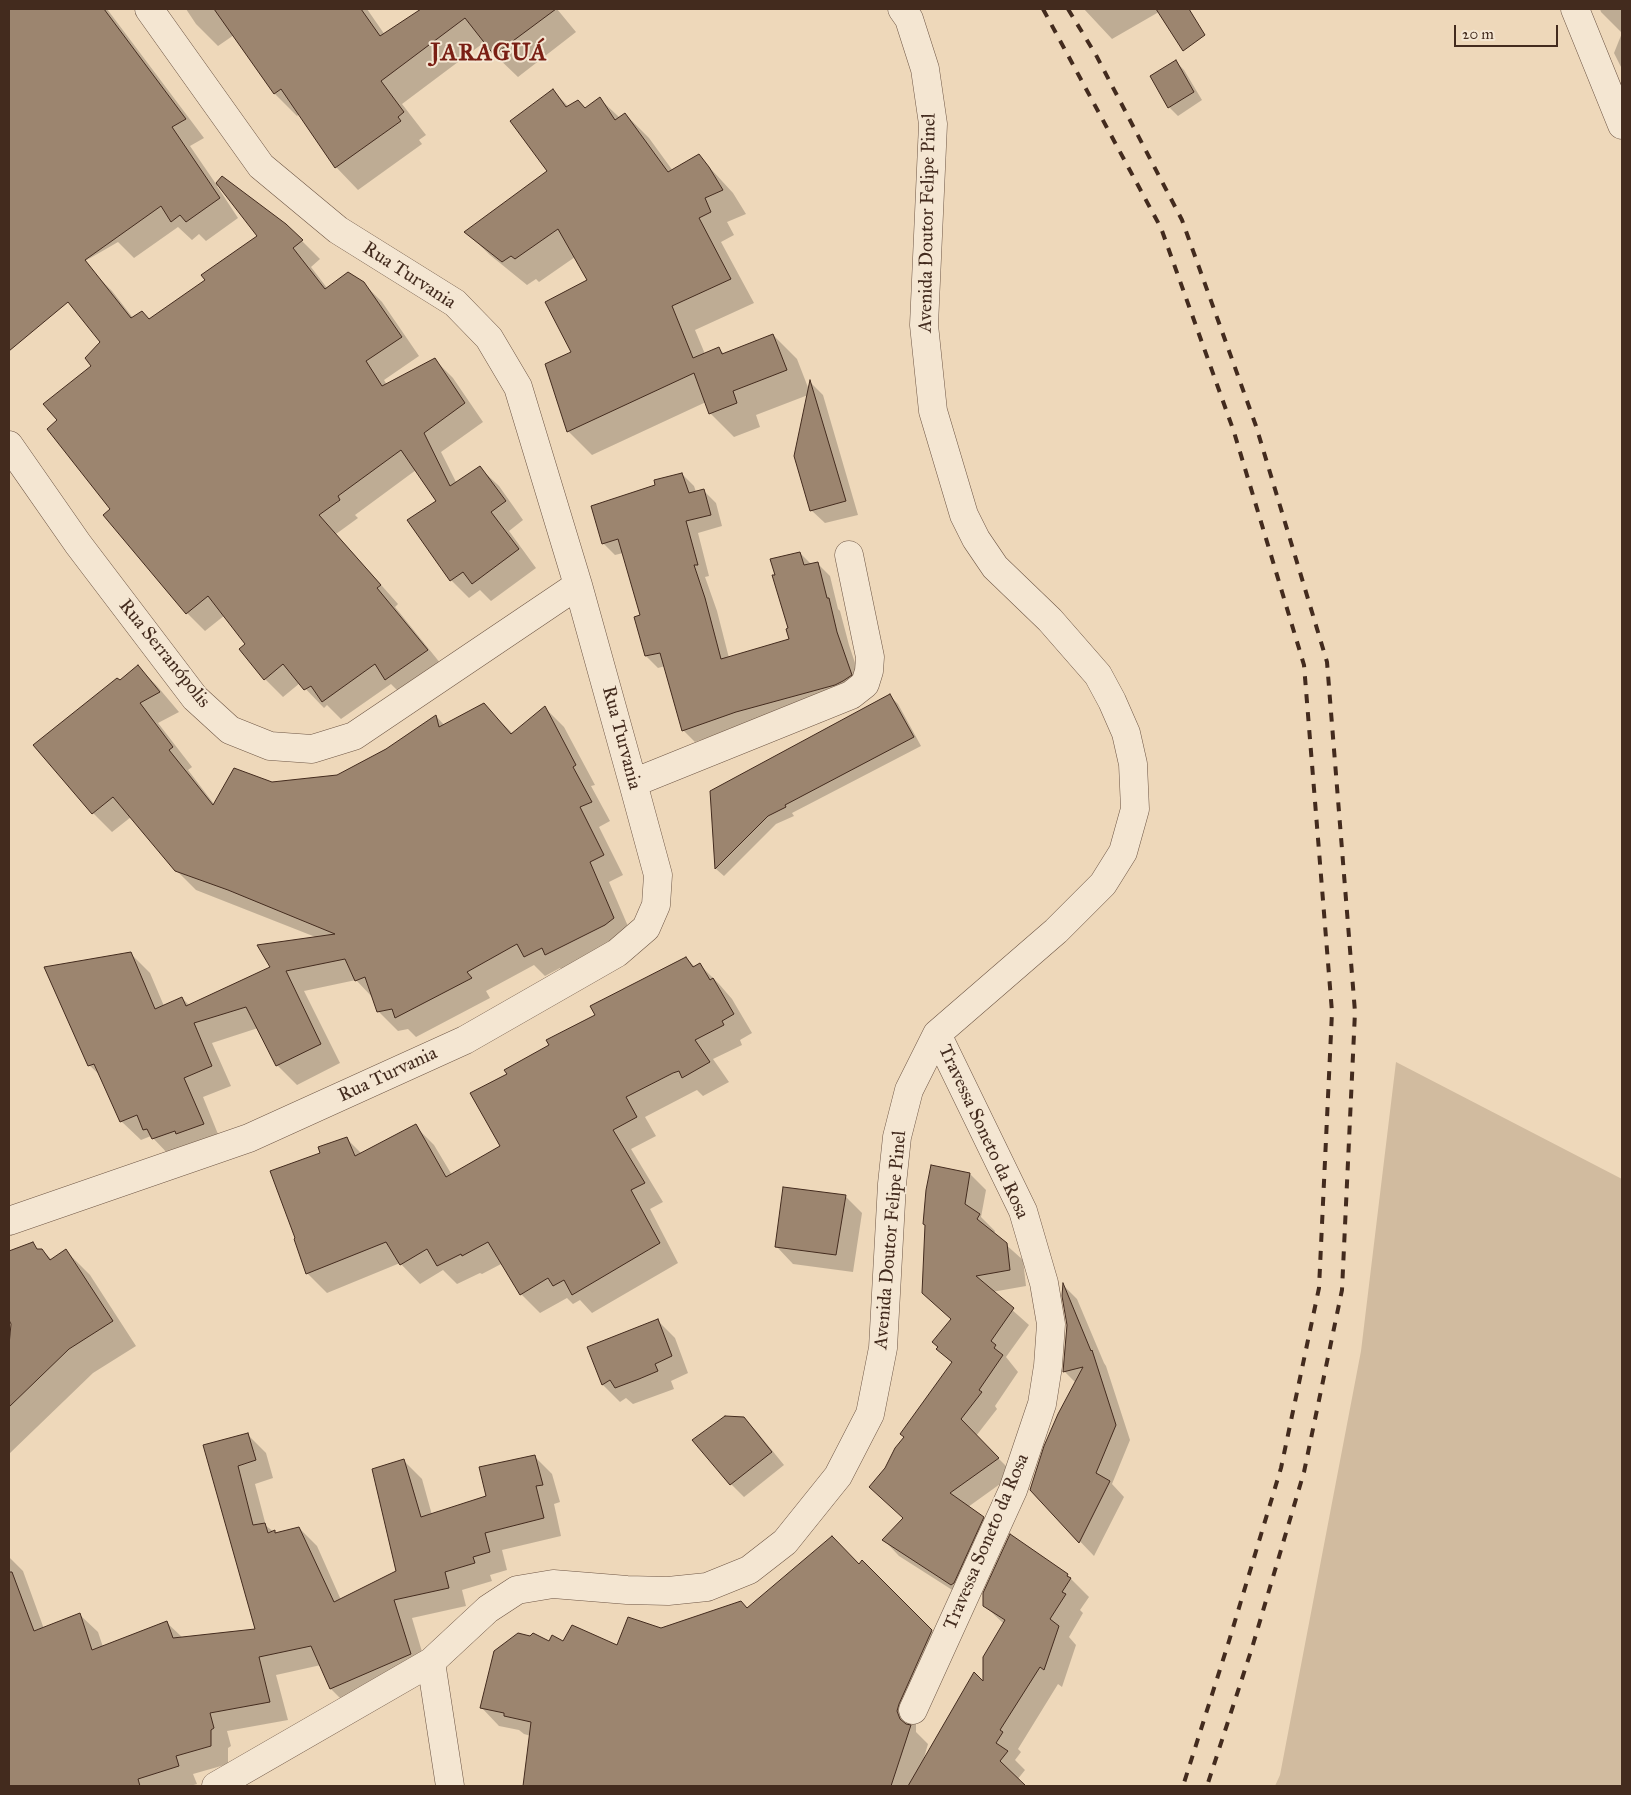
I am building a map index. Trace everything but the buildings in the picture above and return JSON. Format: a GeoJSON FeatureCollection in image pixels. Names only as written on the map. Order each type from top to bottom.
{"type":"FeatureCollection","features":[{"type":"Feature","properties":{"kind":"street","name":"Rua Turvania"},"geometry":{"type":"LineString","coordinates":[[9,1221],[249,1138],[465,1040],[617,953],[646,928],[656,905],[658,875],[578,585],[518,387],[489,338],[455,303],[338,230],[262,166],[149,9]]}},
{"type":"Feature","properties":{"kind":"street","name":"Avenida Doutor Felipe Pinel"},"geometry":{"type":"LineString","coordinates":[[216,1786],[431,1662],[488,1609],[517,1590],[553,1584],[668,1591],[707,1587],[749,1570],[785,1542],[838,1476],[870,1414],[883,1348],[892,1184],[897,1137],[908,1090],[937,1034],[1056,931],[1103,884],[1124,852],[1135,809],[1133,764],[1126,733],[1112,700],[1098,675],[1050,620],[995,567],[976,539],[964,515],[933,411],[924,325],[933,124],[926,69],[908,19],[902,9]]}},
{"type":"Feature","properties":{"kind":"street"},"geometry":{"type":"LineString","coordinates":[[1575,9],[1622,125]]}},
{"type":"Feature","properties":{"kind":"street","name":"Rua Serranópolis"},"geometry":{"type":"LineString","coordinates":[[9,445],[78,544],[195,698],[230,730],[270,746],[312,749],[354,736],[578,585]]}},
{"type":"Feature","properties":{"kind":"street"},"geometry":{"type":"LineString","coordinates":[[633,783],[851,695],[864,684],[869,671],[870,658],[849,555]]}},
{"type":"Feature","properties":{"kind":"street","name":"Travessa Soneto da Rosa"},"geometry":{"type":"LineString","coordinates":[[913,1710],[1013,1490],[1042,1404],[1048,1366],[1051,1324],[1044,1283],[1023,1211],[937,1034]]}},
{"type":"Feature","properties":{"kind":"street"},"geometry":{"type":"LineString","coordinates":[[431,1662],[450,1786]]}},
{"type":"Feature","properties":{"kind":"shaded area"},"geometry":{"type":"Polygon","coordinates":[[[1396,1062],[1622,1179],[1622,1786],[1275,1786],[1280,1775],[1361,1351],[1396,1062]]]}},
{"type":"Feature","properties":{"kind":"railway"},"geometry":{"type":"LineString","coordinates":[[1043,9],[1161,228],[1234,432],[1304,665],[1332,1012],[1319,1288],[1281,1468],[1183,1786]]}},
{"type":"Feature","properties":{"kind":"railway"},"geometry":{"type":"LineString","coordinates":[[1068,9],[1096,55],[1182,220],[1256,426],[1327,662],[1355,1012],[1342,1290],[1304,1472],[1252,1648],[1207,1786]]}},
{"type":"Feature","properties":{"kind":"district","name":"JARAGUÁ"},"geometry":{"type":"Point","coordinates":[489,54]}}]}
